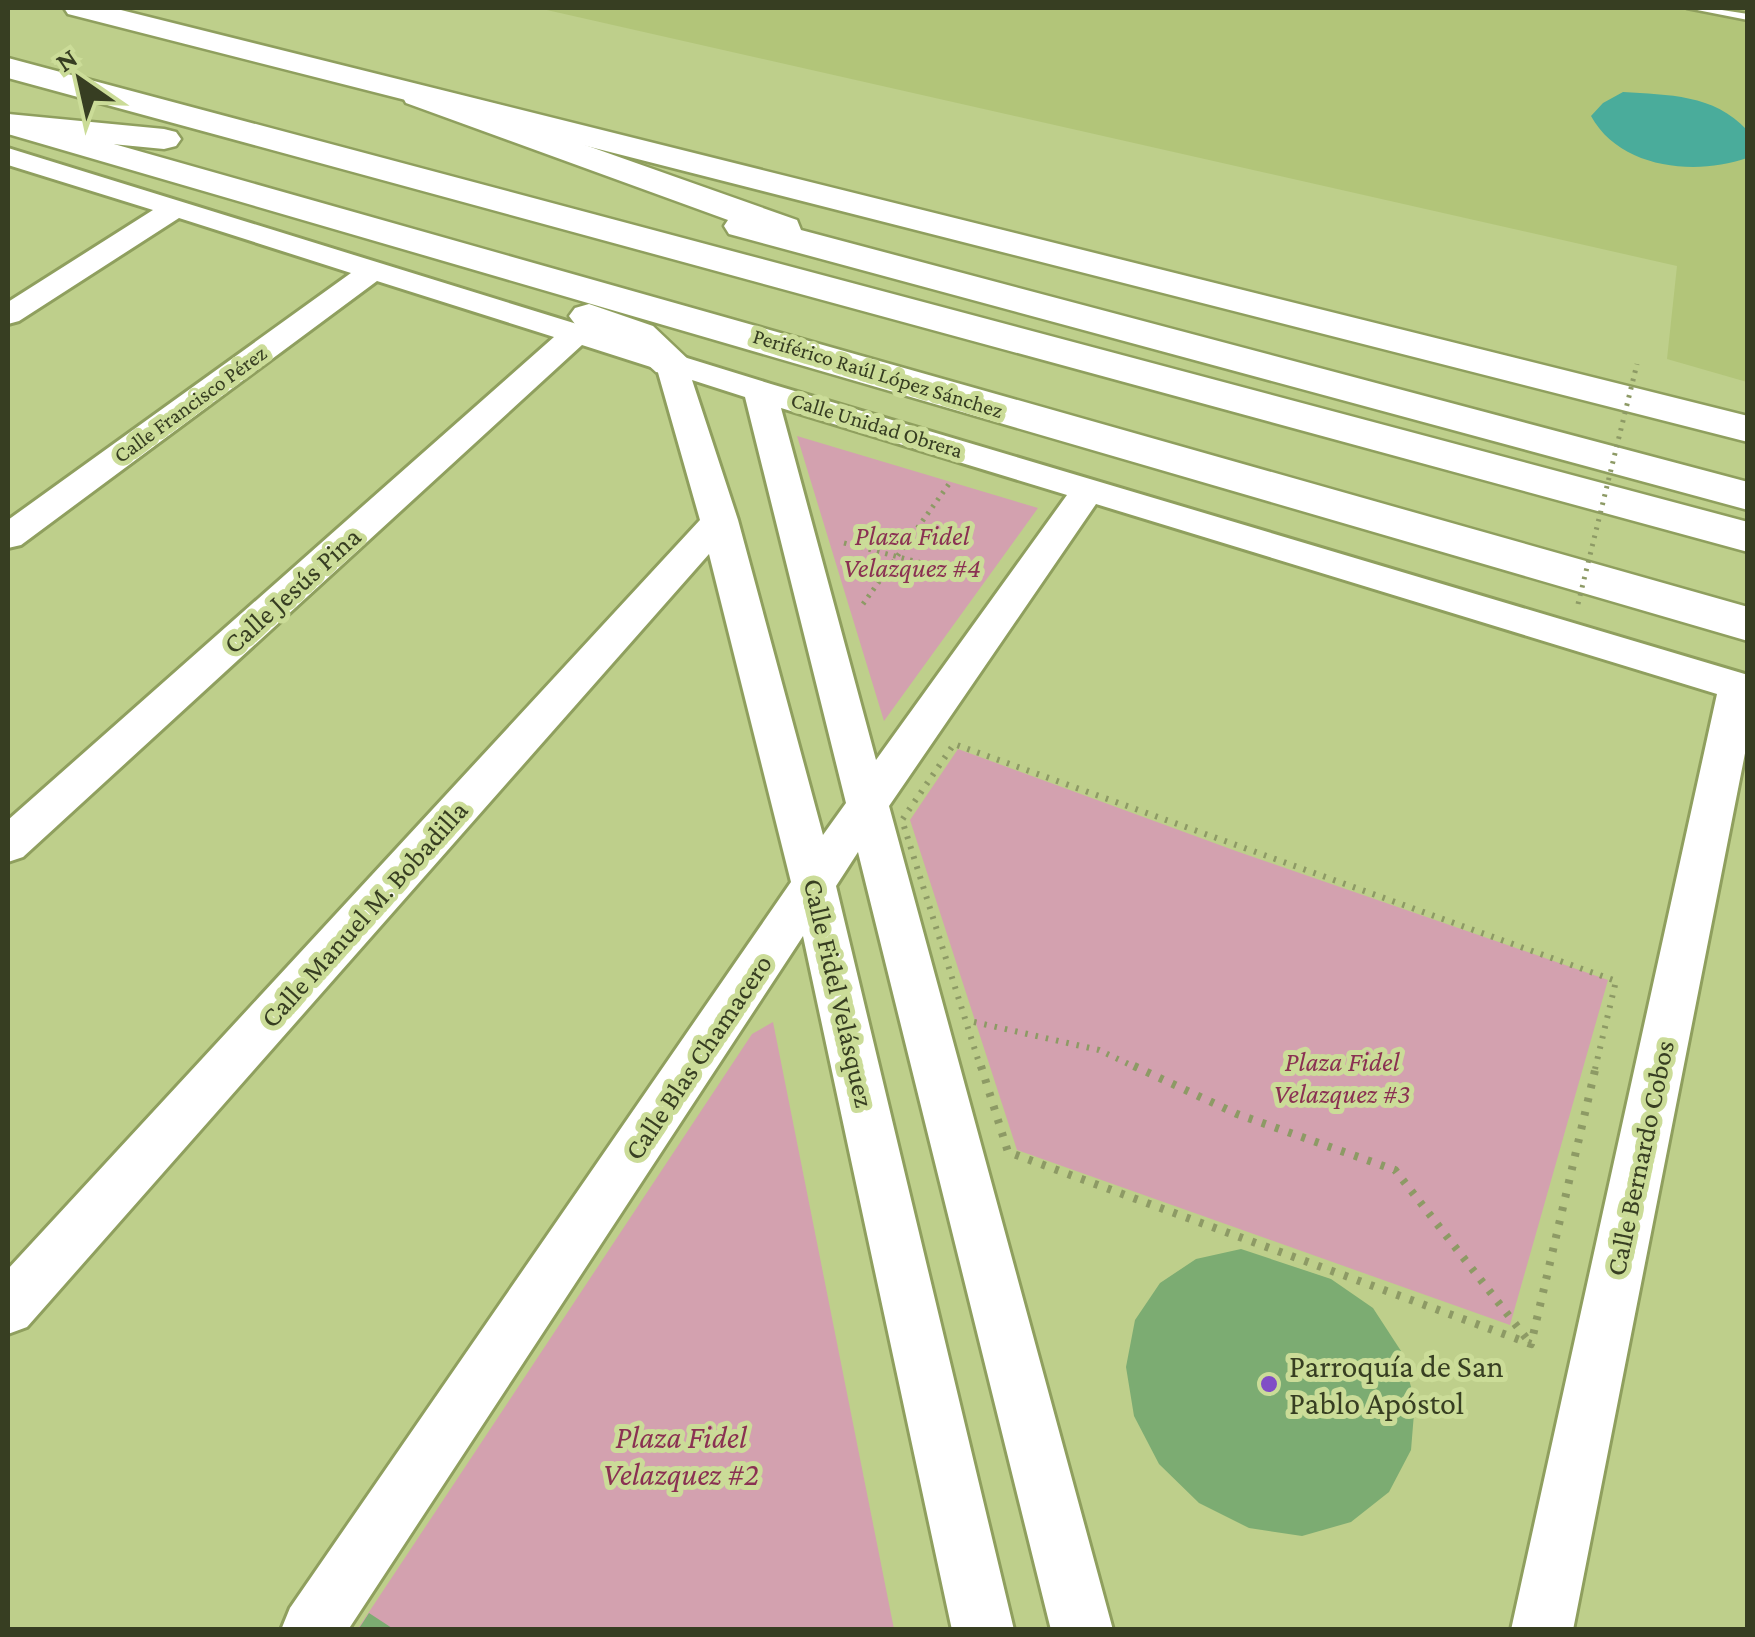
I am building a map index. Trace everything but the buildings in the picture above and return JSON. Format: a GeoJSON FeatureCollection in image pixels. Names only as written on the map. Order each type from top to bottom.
{"type":"FeatureCollection","features":[{"type":"Feature","properties":{"kind":"main road"},"geometry":{"type":"LineString","coordinates":[[79,8],[418,96],[1069,255],[1748,430]]}},
{"type":"Feature","properties":{"kind":"main road"},"geometry":{"type":"LineString","coordinates":[[8,40],[858,255],[1748,496]]}},
{"type":"Feature","properties":{"kind":"main road"},"geometry":{"type":"LineString","coordinates":[[8,68],[1748,538]]}},
{"type":"Feature","properties":{"kind":"main road"},"geometry":{"type":"LineString","coordinates":[[418,96],[858,255]]}},
{"type":"Feature","properties":{"kind":"main road"},"geometry":{"type":"LineString","coordinates":[[8,124],[140,134],[574,218]]}},
{"type":"Feature","properties":{"kind":"main road","name":"Periférico Raúl López Sánchez"},"geometry":{"type":"LineString","coordinates":[[8,124],[444,244],[1140,452],[1748,624]]}},
{"type":"Feature","properties":{"kind":"main road"},"geometry":{"type":"LineString","coordinates":[[444,244],[506,286],[639,334],[672,363]]}},
{"type":"Feature","properties":{"kind":"street","name":"Calle Unidad Obrera"},"geometry":{"type":"LineString","coordinates":[[8,156],[760,391],[1743,687]]}},
{"type":"Feature","properties":{"kind":"street"},"geometry":{"type":"LineString","coordinates":[[8,315],[174,210]]}},
{"type":"Feature","properties":{"kind":"street","name":"Calle Francisco Pérez"},"geometry":{"type":"LineString","coordinates":[[8,536],[372,271]]}},
{"type":"Feature","properties":{"kind":"street","name":"Calle Jesús Pina"},"geometry":{"type":"LineString","coordinates":[[8,846],[576,334]]}},
{"type":"Feature","properties":{"kind":"street","name":"Calle Fidel Velásquez"},"geometry":{"type":"LineString","coordinates":[[672,363],[720,520],[814,883],[983,1630]]}},
{"type":"Feature","properties":{"kind":"street"},"geometry":{"type":"LineString","coordinates":[[760,391],[1082,1630]]}},
{"type":"Feature","properties":{"kind":"street","name":"Calle Blas Chamacero"},"geometry":{"type":"LineString","coordinates":[[312,1630],[867,805],[1090,488]]}},
{"type":"Feature","properties":{"kind":"street","name":"Calle Manuel M. Bobadilla"},"geometry":{"type":"LineString","coordinates":[[8,1308],[720,520]]}},
{"type":"Feature","properties":{"kind":"street","name":"Calle Bernardo Cobos"},"geometry":{"type":"LineString","coordinates":[[1542,1630],[1743,687]]}},
{"type":"Feature","properties":{"kind":"lane"},"geometry":{"type":"LineString","coordinates":[[1692,8],[1748,17]]}},
{"type":"Feature","properties":{"kind":"path"},"geometry":{"type":"LineString","coordinates":[[1578,604],[1637,364]]}},
{"type":"Feature","properties":{"kind":"path"},"geometry":{"type":"LineString","coordinates":[[858,610],[953,479],[935,474]]}},
{"type":"Feature","properties":{"kind":"path"},"geometry":{"type":"LineString","coordinates":[[842,543],[992,580]]}},
{"type":"Feature","properties":{"kind":"path"},"geometry":{"type":"LineString","coordinates":[[954,744],[1616,981],[1530,1344],[1008,1152],[902,820],[954,744]]}},
{"type":"Feature","properties":{"kind":"path"},"geometry":{"type":"LineString","coordinates":[[966,1020],[1099,1050],[1237,1114],[1395,1170],[1530,1344]]}},
{"type":"Feature","properties":{"kind":"shaded area"},"geometry":{"type":"Polygon","coordinates":[[[538,8],[1747,8],[1747,382],[1667,359],[1677,266],[538,8]]]}},
{"type":"Feature","properties":{"kind":"green space","name":"Plaza Fidel Velazquez #4"},"geometry":{"type":"Polygon","coordinates":[[[797,436],[1038,508],[884,721],[797,436]]]}},
{"type":"Feature","properties":{"kind":"green space","name":"Plaza Fidel Velazquez #3"},"geometry":{"type":"Polygon","coordinates":[[[958,749],[1236,851],[1608,980],[1510,1325],[1017,1150],[910,820],[958,749]]]}},
{"type":"Feature","properties":{"kind":"green space","name":"Plaza Fidel Velazquez #2"},"geometry":{"type":"Polygon","coordinates":[[[773,1022],[894,1629],[357,1630],[752,1034],[773,1022]]]}},
{"type":"Feature","properties":{"kind":"water"},"geometry":{"type":"Polygon","coordinates":[[[1623,92],[1690,99],[1720,109],[1747,130],[1747,158],[1727,164],[1683,167],[1661,164],[1620,147],[1591,116],[1603,103],[1623,92]]]}},
{"type":"Feature","properties":{"kind":"place","name":"Parroquía de San Pablo Apóstol"},"geometry":{"type":"Point","coordinates":[1269,1384]}}]}
